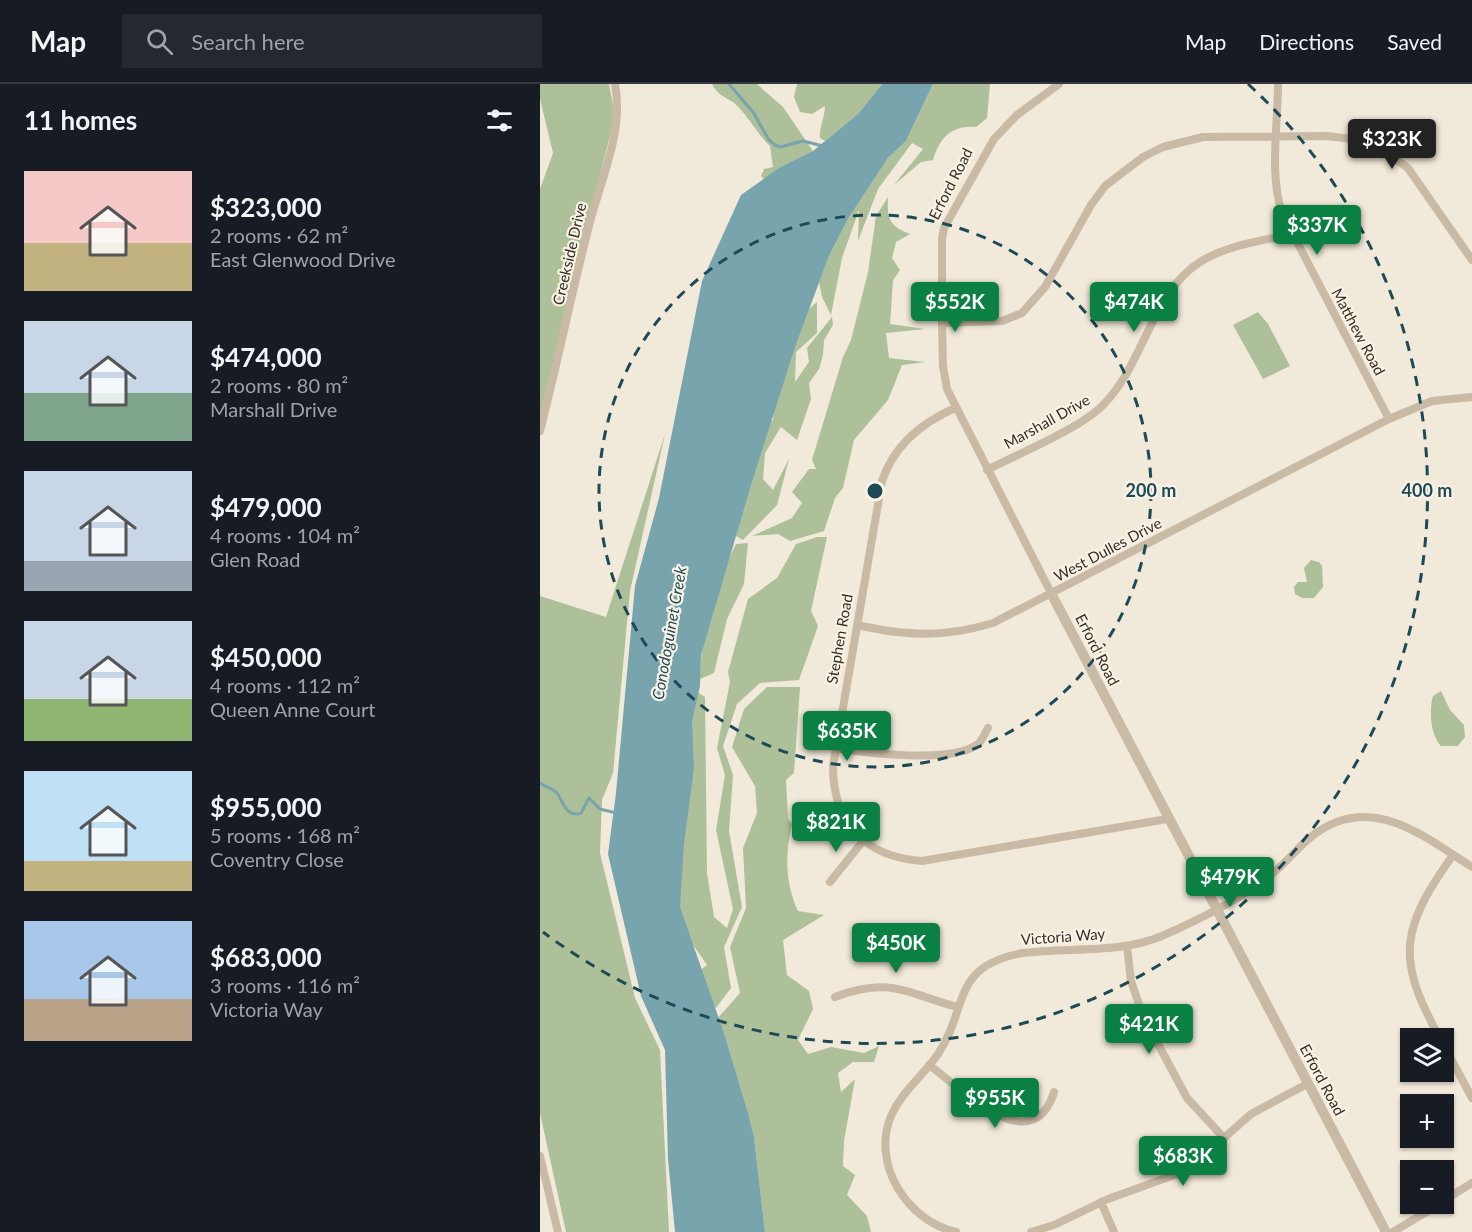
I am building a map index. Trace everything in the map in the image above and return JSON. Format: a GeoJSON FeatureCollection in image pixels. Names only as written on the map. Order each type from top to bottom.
{"type":"FeatureCollection","features":[{"type":"Feature","properties":{"kind":"street","name":"Creekside Drive"},"geometry":{"type":"LineString","coordinates":[[540,430],[590,224],[615,133],[619,111],[615,84]]}},
{"type":"Feature","properties":{"kind":"street","name":"Erford Road"},"geometry":{"type":"LineString","coordinates":[[1059,84],[1017,115],[993,139],[950,214],[942,239],[942,323],[946,384],[987,470],[1167,819],[1386,1232]]}},
{"type":"Feature","properties":{"kind":"street","name":"Matthew Road"},"geometry":{"type":"LineString","coordinates":[[1278,84],[1277,197],[1292,234],[1389,419]]}},
{"type":"Feature","properties":{"kind":"street"},"geometry":{"type":"LineString","coordinates":[[942,323],[1002,321],[1013,318],[1028,308],[1045,287],[1097,195],[1119,173],[1163,147],[1203,137],[1352,138],[1390,153],[1408,168],[1472,260]]}},
{"type":"Feature","properties":{"kind":"street","name":"Marshall Drive"},"geometry":{"type":"LineString","coordinates":[[987,470],[1084,420],[1102,406],[1126,375],[1172,290],[1193,267],[1227,250],[1292,234]]}},
{"type":"Feature","properties":{"kind":"street","name":"West Dulles Drive"},"geometry":{"type":"LineString","coordinates":[[857,625],[908,634],[947,634],[993,623],[1052,595],[1389,419],[1432,401],[1472,397]]}},
{"type":"Feature","properties":{"kind":"street","name":"Stephen Road"},"geometry":{"type":"LineString","coordinates":[[956,408],[914,431],[905,440],[885,471],[833,766],[835,795],[848,823],[862,841],[881,853],[922,861],[1167,819]]}},
{"type":"Feature","properties":{"kind":"street"},"geometry":{"type":"LineString","coordinates":[[836,747],[904,756],[948,752],[968,749],[980,744],[988,728]]}},
{"type":"Feature","properties":{"kind":"street","name":"Victoria Way"},"geometry":{"type":"LineString","coordinates":[[956,1232],[939,1227],[917,1213],[901,1194],[888,1163],[887,1134],[891,1116],[904,1093],[929,1065],[945,1042],[957,1007],[974,978],[987,965],[1007,956],[1031,952],[1126,946],[1163,935],[1215,909],[1264,880],[1313,835],[1340,821],[1355,818],[1382,818],[1399,822],[1472,867]]}},
{"type":"Feature","properties":{"kind":"street"},"geometry":{"type":"LineString","coordinates":[[830,882],[862,841]]}},
{"type":"Feature","properties":{"kind":"street"},"geometry":{"type":"LineString","coordinates":[[1435,1028],[1417,993],[1409,949],[1413,922],[1423,901],[1453,855]]}},
{"type":"Feature","properties":{"kind":"street"},"geometry":{"type":"LineString","coordinates":[[1126,946],[1131,981],[1143,1016],[1187,1098],[1224,1138]]}},
{"type":"Feature","properties":{"kind":"street"},"geometry":{"type":"LineString","coordinates":[[835,997],[861,987],[886,986],[957,1007]]}},
{"type":"Feature","properties":{"kind":"street"},"geometry":{"type":"LineString","coordinates":[[1454,1064],[1472,1098]]}},
{"type":"Feature","properties":{"kind":"street"},"geometry":{"type":"LineString","coordinates":[[929,1065],[981,1107],[1004,1118],[1026,1120],[1042,1114],[1050,1104],[1054,1092]]}},
{"type":"Feature","properties":{"kind":"street"},"geometry":{"type":"LineString","coordinates":[[1031,1232],[1054,1225],[1101,1202],[1188,1170],[1266,1104],[1307,1084]]}},
{"type":"Feature","properties":{"kind":"street"},"geometry":{"type":"LineString","coordinates":[[540,1156],[558,1232]]}},
{"type":"Feature","properties":{"kind":"street"},"geometry":{"type":"LineString","coordinates":[[1454,1194],[1472,1183]]}},
{"type":"Feature","properties":{"kind":"street"},"geometry":{"type":"LineString","coordinates":[[1101,1202],[1114,1232]]}},
{"type":"Feature","properties":{"kind":"street"},"geometry":{"type":"LineString","coordinates":[[1393,1232],[1422,1214]]}},
{"type":"Feature","properties":{"kind":"green space"},"geometry":{"type":"Polygon","coordinates":[[[540,84],[609,84],[615,116],[540,415],[540,189],[553,153],[540,99],[540,84]]]}},
{"type":"Feature","properties":{"kind":"green space"},"geometry":{"type":"Polygon","coordinates":[[[712,84],[757,84],[783,107],[813,151],[764,179],[761,176],[764,169],[773,167],[770,146],[737,106],[719,93],[712,84]]]}},
{"type":"Feature","properties":{"kind":"green space"},"geometry":{"type":"Polygon","coordinates":[[[797,84],[882,84],[859,113],[825,141],[820,138],[820,134],[825,106],[812,114],[800,112],[794,97],[797,84]]]}},
{"type":"Feature","properties":{"kind":"green space"},"geometry":{"type":"Polygon","coordinates":[[[933,84],[990,84],[987,118],[976,127],[960,128],[948,134],[939,145],[933,160],[921,162],[894,185],[923,149],[912,143],[878,189],[858,241],[859,210],[842,258],[831,315],[822,297],[819,282],[829,256],[848,219],[888,158],[906,141],[933,84]]]}},
{"type":"Feature","properties":{"kind":"green space"},"geometry":{"type":"Polygon","coordinates":[[[888,197],[891,221],[898,228],[910,234],[896,242],[892,258],[900,270],[893,280],[890,324],[925,329],[886,333],[889,358],[925,362],[902,365],[888,400],[854,440],[843,488],[835,498],[824,531],[790,541],[778,534],[752,536],[792,518],[802,503],[792,492],[809,469],[816,469],[812,460],[843,357],[851,340],[868,272],[876,216],[888,197]]]}},
{"type":"Feature","properties":{"kind":"green space"},"geometry":{"type":"Polygon","coordinates":[[[817,302],[817,333],[796,352],[795,382],[809,362],[807,348],[832,317],[833,325],[824,340],[819,369],[809,383],[811,399],[797,440],[781,427],[765,453],[763,479],[773,490],[789,459],[777,505],[743,540],[736,536],[762,427],[773,420],[777,371],[802,315],[817,302]]]}},
{"type":"Feature","properties":{"kind":"green space"},"geometry":{"type":"Polygon","coordinates":[[[1258,312],[1268,324],[1290,366],[1263,379],[1233,325],[1258,312]]]}},
{"type":"Feature","properties":{"kind":"green space"},"geometry":{"type":"Polygon","coordinates":[[[665,434],[630,591],[613,773],[602,800],[600,853],[635,998],[660,1050],[669,1232],[566,1232],[540,1113],[540,596],[606,617],[665,434]]]}},
{"type":"Feature","properties":{"kind":"green space"},"geometry":{"type":"Polygon","coordinates":[[[817,537],[827,537],[811,611],[818,626],[799,680],[760,683],[737,704],[723,746],[733,775],[729,831],[742,907],[724,947],[731,988],[716,1008],[708,999],[699,971],[707,965],[687,936],[678,908],[693,689],[705,697],[707,873],[714,917],[727,928],[733,909],[716,830],[725,775],[717,748],[730,682],[728,672],[748,599],[777,578],[796,544],[817,537]]]}},
{"type":"Feature","properties":{"kind":"green space"},"geometry":{"type":"Polygon","coordinates":[[[748,543],[744,584],[727,619],[714,673],[700,679],[706,627],[722,576],[736,544],[748,543]]]}},
{"type":"Feature","properties":{"kind":"green space"},"geometry":{"type":"Polygon","coordinates":[[[1311,560],[1319,562],[1322,566],[1323,587],[1314,598],[1302,598],[1295,594],[1294,587],[1298,582],[1307,582],[1304,568],[1311,560]]]}},
{"type":"Feature","properties":{"kind":"green space"},"geometry":{"type":"Polygon","coordinates":[[[767,687],[800,687],[794,773],[786,780],[788,818],[792,824],[787,857],[789,879],[798,911],[824,915],[783,940],[787,975],[809,991],[813,1009],[798,1040],[808,1054],[831,1047],[864,1053],[879,1046],[874,1062],[853,1062],[838,1073],[841,1092],[855,1079],[844,1141],[843,1166],[855,1175],[847,1195],[867,1216],[871,1232],[765,1232],[754,1137],[718,1018],[740,993],[730,947],[746,908],[743,848],[757,813],[755,786],[732,747],[744,709],[767,687]]]}},
{"type":"Feature","properties":{"kind":"green space"},"geometry":{"type":"Polygon","coordinates":[[[1441,691],[1450,710],[1464,725],[1465,737],[1458,746],[1441,746],[1435,735],[1431,722],[1432,702],[1433,696],[1441,691]]]}},
{"type":"Feature","properties":{"kind":"water","name":"Conodoguinet Creek"},"geometry":{"type":"Polygon","coordinates":[[[882,84],[933,84],[906,141],[888,158],[848,219],[829,256],[796,344],[751,485],[701,655],[700,686],[692,721],[694,768],[684,844],[680,907],[726,1039],[747,1110],[754,1137],[765,1232],[675,1232],[668,1159],[665,1050],[641,996],[608,854],[616,793],[635,586],[659,498],[702,281],[741,195],[779,168],[813,151],[859,113],[882,84]]]}},
{"type":"Feature","properties":{"kind":"waterway"},"geometry":{"type":"LineString","coordinates":[[729,84],[753,112],[769,140],[775,145],[780,147],[803,141],[823,146]]}},
{"type":"Feature","properties":{"kind":"waterway"},"geometry":{"type":"LineString","coordinates":[[540,783],[557,793],[569,812],[581,813],[589,798],[600,809],[616,813]]}}]}
